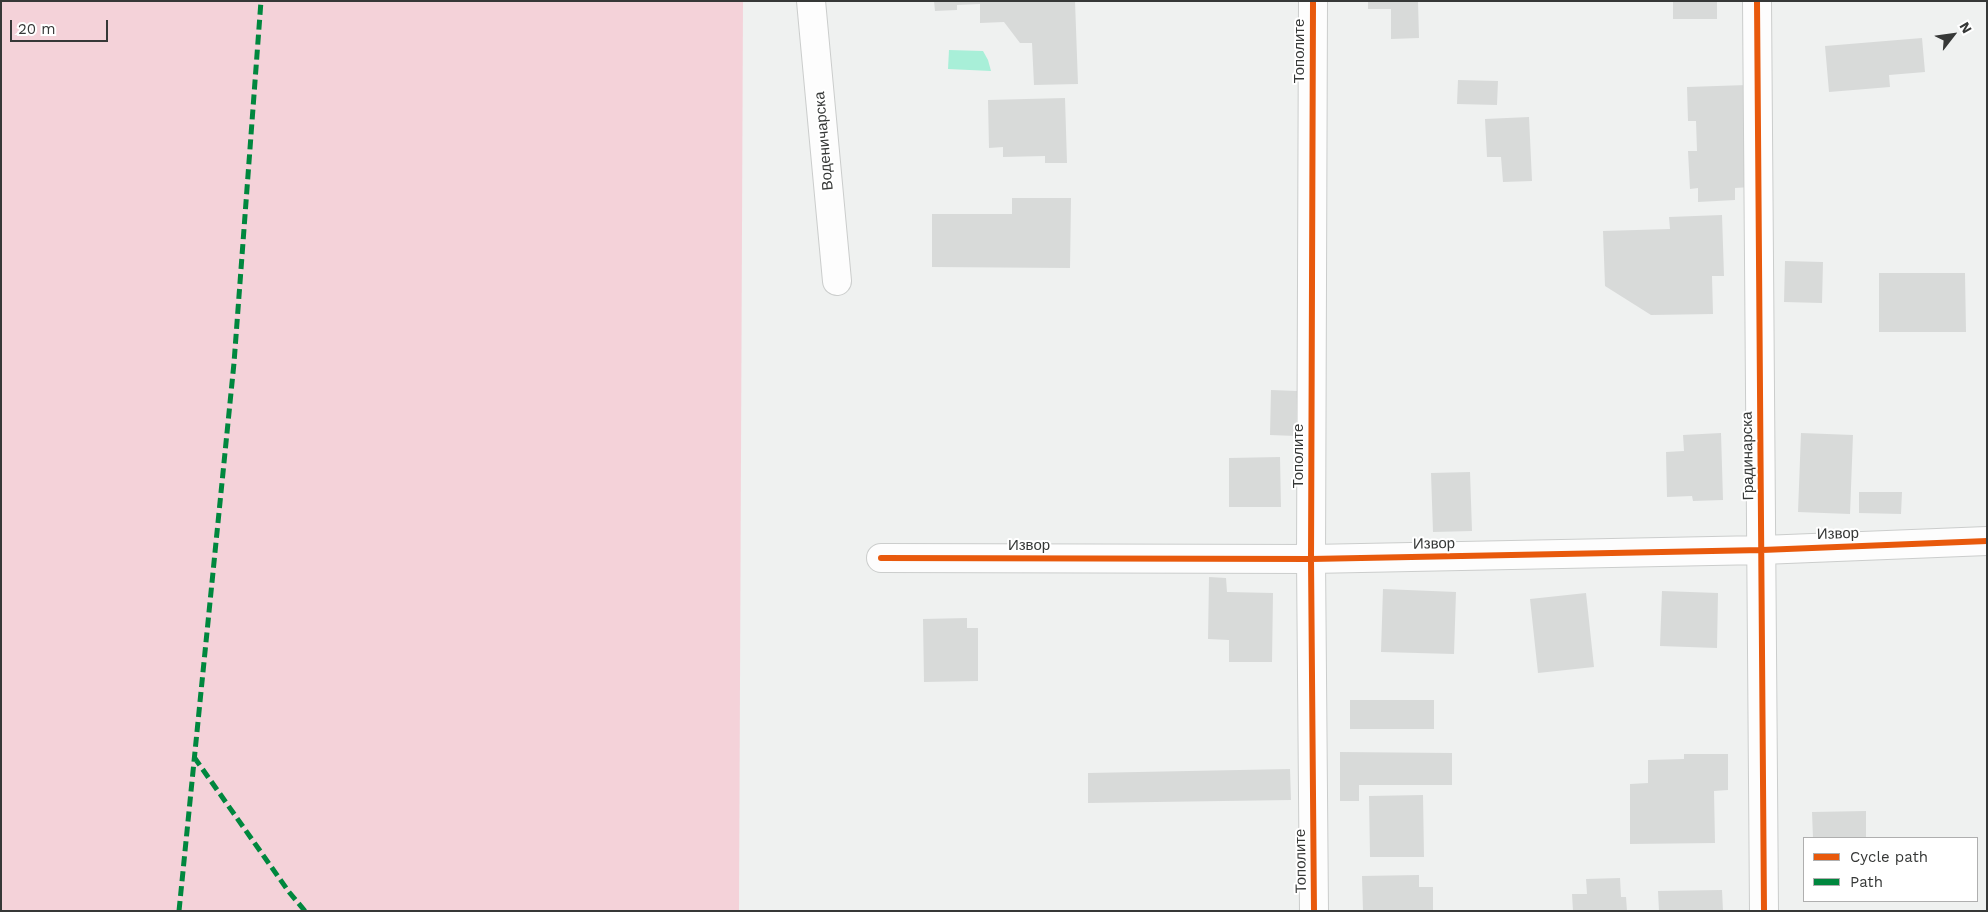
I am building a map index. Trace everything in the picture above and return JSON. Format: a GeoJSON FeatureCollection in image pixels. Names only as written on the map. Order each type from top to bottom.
{"type":"FeatureCollection","features":[{"type":"Feature","properties":{"kind":"street","name":"Воденичарска"},"geometry":{"type":"LineString","coordinates":[[811,1],[837,281]]}},
{"type":"Feature","properties":{"kind":"street","name":"Тополите"},"geometry":{"type":"LineString","coordinates":[[1313,1],[1311,559],[1314,911]]}},
{"type":"Feature","properties":{"kind":"street","name":"Градинарска"},"geometry":{"type":"LineString","coordinates":[[1757,1],[1764,911]]}},
{"type":"Feature","properties":{"kind":"street","name":"Извор"},"geometry":{"type":"LineString","coordinates":[[881,558],[1311,559],[1762,550],[1987,541]]}},
{"type":"Feature","properties":{"kind":"shaded area"},"geometry":{"type":"Polygon","coordinates":[[[1,1],[743,1],[739,911],[1,911],[1,1]]]}},
{"type":"Feature","properties":{"kind":"shaded area"},"geometry":{"type":"Polygon","coordinates":[[[949,50],[983,51],[991,71],[948,69],[949,50]]]}},
{"type":"Feature","properties":{"kind":"building"},"geometry":{"type":"Polygon","coordinates":[[[934,1],[1075,1],[1078,84],[1034,85],[1032,43],[1020,43],[1004,22],[980,23],[980,4],[957,5],[957,10],[935,11],[934,1]]]}},
{"type":"Feature","properties":{"kind":"building"},"geometry":{"type":"Polygon","coordinates":[[[1368,1],[1418,1],[1419,38],[1391,39],[1391,9],[1368,9],[1368,1]]]}},
{"type":"Feature","properties":{"kind":"building"},"geometry":{"type":"Polygon","coordinates":[[[1673,1],[1717,1],[1717,19],[1673,19],[1673,1]]]}},
{"type":"Feature","properties":{"kind":"building"},"geometry":{"type":"Polygon","coordinates":[[[1922,38],[1925,72],[1889,75],[1890,87],[1829,92],[1825,46],[1922,38]]]}},
{"type":"Feature","properties":{"kind":"building"},"geometry":{"type":"Polygon","coordinates":[[[1458,80],[1498,81],[1497,105],[1457,104],[1458,80]]]}},
{"type":"Feature","properties":{"kind":"building"},"geometry":{"type":"Polygon","coordinates":[[[1747,85],[1751,187],[1735,188],[1735,200],[1698,202],[1698,188],[1690,189],[1688,151],[1697,151],[1696,121],[1688,121],[1687,87],[1747,85]]]}},
{"type":"Feature","properties":{"kind":"building"},"geometry":{"type":"Polygon","coordinates":[[[1065,98],[1067,163],[1045,163],[1045,156],[1003,157],[1003,147],[989,148],[988,100],[1065,98]]]}},
{"type":"Feature","properties":{"kind":"building"},"geometry":{"type":"Polygon","coordinates":[[[1529,117],[1532,181],[1503,182],[1501,157],[1487,157],[1485,119],[1529,117]]]}},
{"type":"Feature","properties":{"kind":"building"},"geometry":{"type":"Polygon","coordinates":[[[1012,198],[1071,198],[1070,268],[932,267],[932,214],[1012,214],[1012,198]]]}},
{"type":"Feature","properties":{"kind":"building"},"geometry":{"type":"Polygon","coordinates":[[[1722,215],[1724,276],[1712,276],[1713,314],[1651,315],[1605,286],[1603,231],[1670,229],[1669,217],[1722,215]]]}},
{"type":"Feature","properties":{"kind":"building"},"geometry":{"type":"Polygon","coordinates":[[[1785,261],[1823,262],[1822,303],[1784,302],[1785,261]]]}},
{"type":"Feature","properties":{"kind":"building"},"geometry":{"type":"Polygon","coordinates":[[[1879,273],[1965,273],[1966,332],[1879,332],[1879,273]]]}},
{"type":"Feature","properties":{"kind":"building"},"geometry":{"type":"Polygon","coordinates":[[[1271,390],[1297,391],[1296,436],[1270,435],[1271,390]]]}},
{"type":"Feature","properties":{"kind":"building"},"geometry":{"type":"Polygon","coordinates":[[[1721,433],[1723,500],[1693,501],[1692,496],[1667,497],[1666,452],[1684,451],[1683,435],[1721,433]]]}},
{"type":"Feature","properties":{"kind":"building"},"geometry":{"type":"Polygon","coordinates":[[[1801,433],[1853,435],[1850,514],[1798,512],[1801,433]]]}},
{"type":"Feature","properties":{"kind":"building"},"geometry":{"type":"Polygon","coordinates":[[[1280,457],[1281,507],[1229,507],[1229,458],[1280,457]]]}},
{"type":"Feature","properties":{"kind":"building"},"geometry":{"type":"Polygon","coordinates":[[[1470,472],[1472,531],[1433,532],[1431,473],[1470,472]]]}},
{"type":"Feature","properties":{"kind":"building"},"geometry":{"type":"Polygon","coordinates":[[[1859,492],[1902,492],[1901,514],[1859,513],[1859,492]]]}},
{"type":"Feature","properties":{"kind":"building"},"geometry":{"type":"Polygon","coordinates":[[[1209,577],[1226,578],[1227,592],[1273,593],[1272,662],[1229,662],[1229,640],[1208,639],[1209,577]]]}},
{"type":"Feature","properties":{"kind":"building"},"geometry":{"type":"Polygon","coordinates":[[[1383,589],[1456,592],[1454,654],[1381,652],[1383,589]]]}},
{"type":"Feature","properties":{"kind":"building"},"geometry":{"type":"Polygon","coordinates":[[[1662,591],[1718,593],[1717,648],[1660,646],[1662,591]]]}},
{"type":"Feature","properties":{"kind":"building"},"geometry":{"type":"Polygon","coordinates":[[[1586,593],[1594,667],[1538,673],[1530,599],[1586,593]]]}},
{"type":"Feature","properties":{"kind":"building"},"geometry":{"type":"Polygon","coordinates":[[[967,618],[967,628],[978,628],[978,681],[924,682],[923,619],[967,618]]]}},
{"type":"Feature","properties":{"kind":"building"},"geometry":{"type":"Polygon","coordinates":[[[1350,700],[1434,700],[1434,729],[1350,729],[1350,700]]]}},
{"type":"Feature","properties":{"kind":"building"},"geometry":{"type":"Polygon","coordinates":[[[1340,752],[1452,753],[1452,785],[1359,785],[1359,801],[1340,801],[1340,752]]]}},
{"type":"Feature","properties":{"kind":"building"},"geometry":{"type":"Polygon","coordinates":[[[1684,754],[1728,754],[1728,790],[1714,791],[1715,843],[1630,844],[1630,784],[1648,783],[1648,760],[1684,759],[1684,754]]]}},
{"type":"Feature","properties":{"kind":"building"},"geometry":{"type":"Polygon","coordinates":[[[1290,769],[1291,800],[1088,803],[1088,773],[1290,769]]]}},
{"type":"Feature","properties":{"kind":"building"},"geometry":{"type":"Polygon","coordinates":[[[1423,795],[1424,857],[1370,857],[1369,796],[1423,795]]]}},
{"type":"Feature","properties":{"kind":"building"},"geometry":{"type":"Polygon","coordinates":[[[1866,811],[1866,837],[1813,837],[1812,812],[1866,811]]]}},
{"type":"Feature","properties":{"kind":"building"},"geometry":{"type":"Polygon","coordinates":[[[1419,875],[1419,887],[1433,887],[1433,911],[1363,911],[1362,876],[1419,875]]]}},
{"type":"Feature","properties":{"kind":"building"},"geometry":{"type":"Polygon","coordinates":[[[1620,878],[1621,897],[1626,897],[1627,911],[1573,911],[1572,894],[1587,894],[1586,879],[1620,878]]]}},
{"type":"Feature","properties":{"kind":"building"},"geometry":{"type":"Polygon","coordinates":[[[1722,890],[1723,911],[1659,911],[1658,891],[1722,890]]]}},
{"type":"Feature","properties":{"kind":"marked path"},"geometry":{"type":"LineString","coordinates":[[179,911],[234,363],[261,1]]}},
{"type":"Feature","properties":{"kind":"marked path"},"geometry":{"type":"LineString","coordinates":[[194,757],[289,892],[305,911]]}},
{"type":"Feature","properties":{"kind":"cycle path"},"geometry":{"type":"LineString","coordinates":[[1313,1],[1311,559],[1314,911]]}},
{"type":"Feature","properties":{"kind":"cycle path"},"geometry":{"type":"LineString","coordinates":[[1757,1],[1764,911]]}},
{"type":"Feature","properties":{"kind":"cycle path"},"geometry":{"type":"LineString","coordinates":[[881,558],[1311,559],[1762,550],[1987,541]]}}]}
